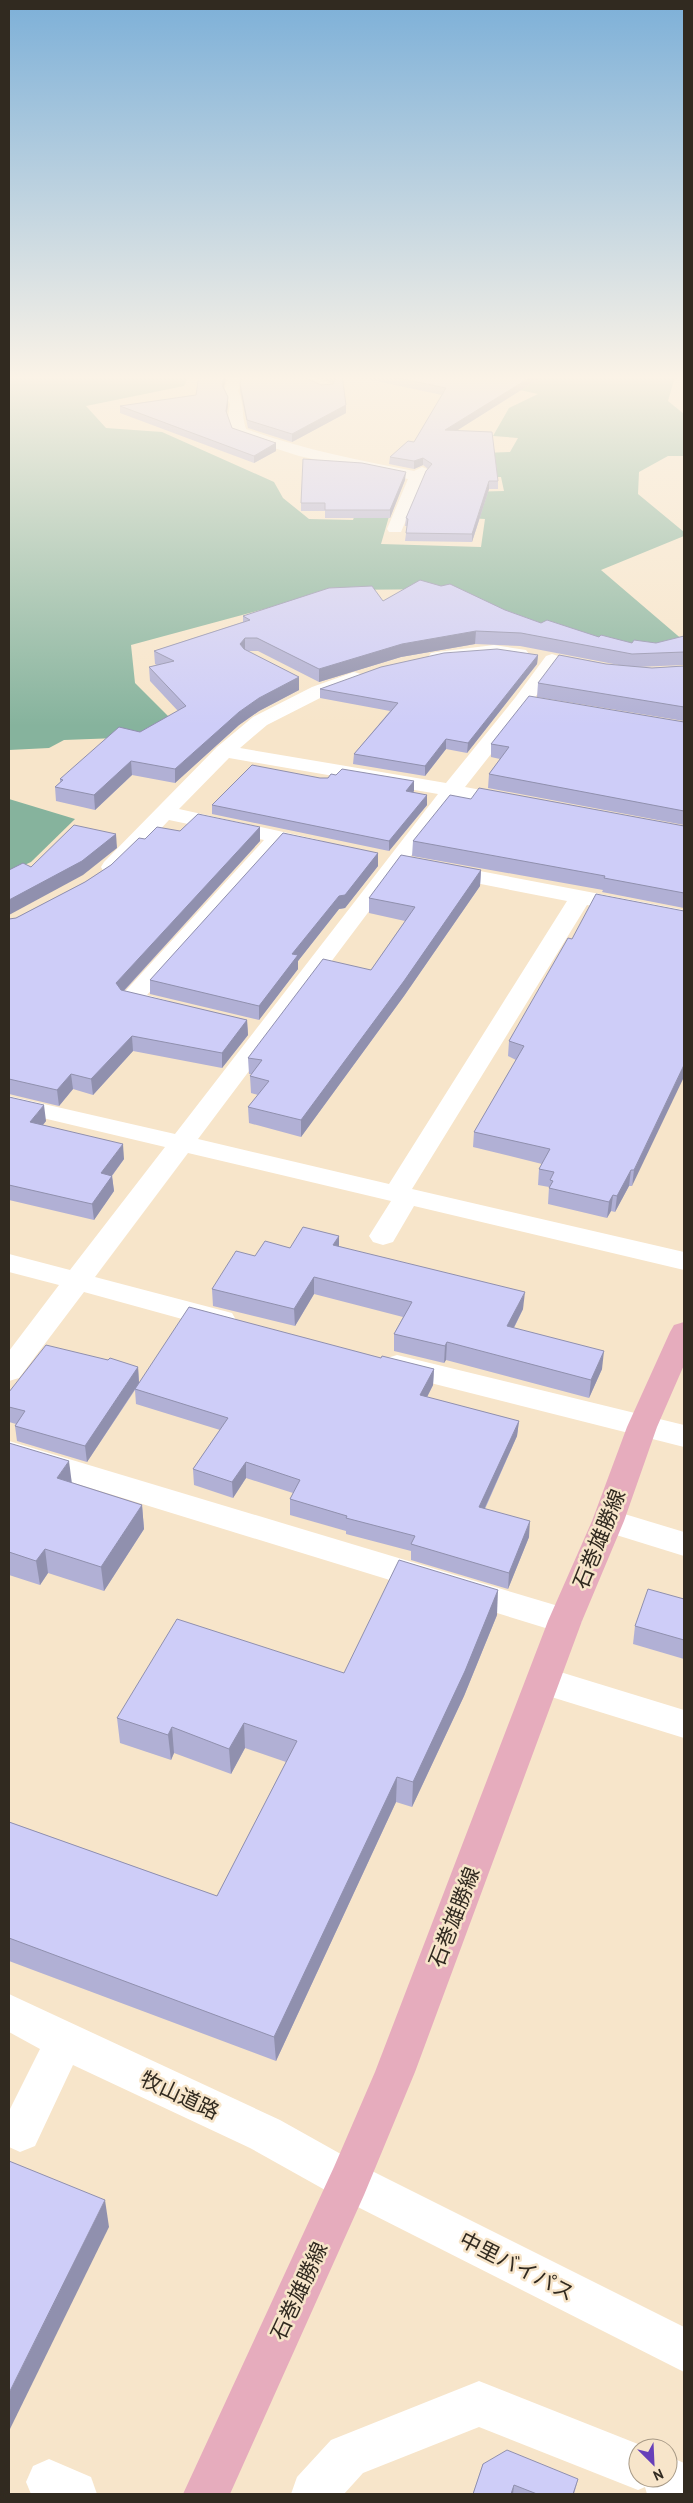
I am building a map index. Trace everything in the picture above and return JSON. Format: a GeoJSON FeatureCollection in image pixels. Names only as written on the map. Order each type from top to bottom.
{"type":"FeatureCollection","features":[{"type":"Feature","properties":{"kind":"main road","name":"石巻雄勝線"},"geometry":{"type":"LineString","coordinates":[[206,2494],[349,2181],[394,2072],[566,1621],[608,1522],[642,1427],[682,1343]]}},
{"type":"Feature","properties":{"kind":"street"},"geometry":{"type":"LineString","coordinates":[[395,529],[400,510],[412,492]]}},
{"type":"Feature","properties":{"kind":"street"},"geometry":{"type":"LineString","coordinates":[[424,660],[460,653],[494,650],[572,664]]}},
{"type":"Feature","properties":{"kind":"street"},"geometry":{"type":"LineString","coordinates":[[9,1371],[74,1282],[183,1144],[267,1031],[402,862],[452,789],[532,703],[552,660]]}},
{"type":"Feature","properties":{"kind":"street"},"geometry":{"type":"LineString","coordinates":[[95,879],[116,864],[163,812],[224,751],[260,721],[319,691],[367,673]]}},
{"type":"Feature","properties":{"kind":"street"},"geometry":{"type":"LineString","coordinates":[[302,682],[319,691]]}},
{"type":"Feature","properties":{"kind":"street"},"geometry":{"type":"LineString","coordinates":[[224,751],[530,804]]}},
{"type":"Feature","properties":{"kind":"street"},"geometry":{"type":"LineString","coordinates":[[163,812],[337,849]]}},
{"type":"Feature","properties":{"kind":"street"},"geometry":{"type":"LineString","coordinates":[[185,1011],[130,998],[278,837]]}},
{"type":"Feature","properties":{"kind":"street"},"geometry":{"type":"LineString","coordinates":[[402,862],[684,917]]}},
{"type":"Feature","properties":{"kind":"street"},"geometry":{"type":"LineString","coordinates":[[383,1236],[402,1194],[581,896]]}},
{"type":"Feature","properties":{"kind":"street"},"geometry":{"type":"LineString","coordinates":[[240,1025],[267,1031]]}},
{"type":"Feature","properties":{"kind":"street"},"geometry":{"type":"LineString","coordinates":[[9,1103],[402,1194],[684,1262]]}},
{"type":"Feature","properties":{"kind":"street"},"geometry":{"type":"LineString","coordinates":[[9,1263],[74,1282],[248,1326]]}},
{"type":"Feature","properties":{"kind":"street"},"geometry":{"type":"LineString","coordinates":[[374,1359],[684,1436]]}},
{"type":"Feature","properties":{"kind":"street"},"geometry":{"type":"LineString","coordinates":[[9,1452],[566,1621]]}},
{"type":"Feature","properties":{"kind":"street"},"geometry":{"type":"LineString","coordinates":[[608,1522],[684,1544]]}},
{"type":"Feature","properties":{"kind":"street"},"geometry":{"type":"LineString","coordinates":[[544,1681],[684,1724]]}},
{"type":"Feature","properties":{"kind":"street","name":"牧山道路"},"geometry":{"type":"LineString","coordinates":[[9,2012],[64,2041],[266,2134],[349,2181]]}},
{"type":"Feature","properties":{"kind":"street"},"geometry":{"type":"LineString","coordinates":[[20,2132],[64,2041]]}},
{"type":"Feature","properties":{"kind":"street","name":"中里バイパス"},"geometry":{"type":"LineString","coordinates":[[349,2181],[684,2350]]}},
{"type":"Feature","properties":{"kind":"street"},"geometry":{"type":"LineString","coordinates":[[314,2494],[347,2456],[479,2404],[628,2464]]}},
{"type":"Feature","properties":{"kind":"green space"},"geometry":{"type":"Polygon","coordinates":[[[9,492],[280,492],[283,498],[309,519],[353,520],[357,509],[390,513],[381,544],[481,547],[485,519],[468,518],[467,492],[638,492],[638,494],[684,532],[684,536],[601,570],[684,641],[630,647],[576,643],[453,589],[334,590],[131,645],[135,683],[168,716],[155,728],[117,738],[64,740],[49,748],[9,750],[9,492]]]}},
{"type":"Feature","properties":{"kind":"green space"},"geometry":{"type":"Polygon","coordinates":[[[9,799],[75,819],[31,862],[9,872],[9,799]]]}},
{"type":"Feature","properties":{"kind":"building"},"geometry":{"type":"Polygon","coordinates":[[[302,492],[398,492],[390,510],[325,510],[325,503],[301,503],[302,492]]]}},
{"type":"Feature","properties":{"kind":"building"},"geometry":{"type":"Polygon","coordinates":[[[417,492],[486,492],[472,534],[406,533],[408,519],[406,518],[417,492]]]}},
{"type":"Feature","properties":{"kind":"building"},"geometry":{"type":"Polygon","coordinates":[[[420,580],[441,586],[450,584],[505,610],[541,623],[547,620],[599,637],[601,635],[632,643],[634,640],[656,643],[684,636],[684,652],[632,654],[521,633],[476,631],[402,644],[319,669],[257,638],[245,638],[240,644],[244,649],[299,677],[259,698],[239,712],[175,769],[131,761],[94,795],[55,787],[63,780],[60,779],[119,727],[140,732],[186,706],[149,667],[174,661],[154,651],[250,620],[243,616],[329,588],[372,586],[383,601],[420,580]]]}},
{"type":"Feature","properties":{"kind":"building"},"geometry":{"type":"Polygon","coordinates":[[[497,649],[538,655],[468,743],[446,739],[425,766],[354,754],[398,703],[320,689],[381,667],[444,653],[497,649]]]}},
{"type":"Feature","properties":{"kind":"building"},"geometry":{"type":"Polygon","coordinates":[[[559,655],[606,664],[652,668],[684,666],[684,707],[538,683],[559,655]]]}},
{"type":"Feature","properties":{"kind":"building"},"geometry":{"type":"Polygon","coordinates":[[[529,696],[684,722],[684,811],[489,774],[509,747],[491,744],[529,696]]]}},
{"type":"Feature","properties":{"kind":"building"},"geometry":{"type":"Polygon","coordinates":[[[252,765],[320,778],[328,778],[331,774],[336,775],[342,769],[414,781],[406,791],[427,795],[389,841],[212,805],[252,765]]]}},
{"type":"Feature","properties":{"kind":"building"},"geometry":{"type":"Polygon","coordinates":[[[479,788],[684,826],[684,893],[604,878],[605,876],[413,841],[450,795],[471,799],[479,788]]]}},
{"type":"Feature","properties":{"kind":"building"},"geometry":{"type":"Polygon","coordinates":[[[198,814],[260,827],[116,983],[121,990],[247,1020],[222,1053],[132,1036],[91,1079],[71,1074],[57,1090],[9,1079],[9,919],[16,918],[85,882],[111,865],[139,838],[145,839],[157,827],[180,831],[198,814]]]}},
{"type":"Feature","properties":{"kind":"building"},"geometry":{"type":"Polygon","coordinates":[[[74,825],[116,834],[82,861],[9,900],[9,870],[23,863],[31,867],[74,825]]]}},
{"type":"Feature","properties":{"kind":"building"},"geometry":{"type":"Polygon","coordinates":[[[283,833],[378,853],[345,895],[339,896],[292,954],[298,955],[259,1006],[150,980],[283,833]]]}},
{"type":"Feature","properties":{"kind":"building"},"geometry":{"type":"Polygon","coordinates":[[[401,855],[481,870],[404,981],[301,1120],[248,1107],[269,1081],[250,1076],[262,1060],[248,1058],[323,959],[371,970],[415,907],[369,898],[401,855]]]}},
{"type":"Feature","properties":{"kind":"building"},"geometry":{"type":"Polygon","coordinates":[[[596,894],[684,911],[684,1065],[634,1170],[631,1170],[617,1196],[613,1195],[609,1202],[549,1188],[553,1181],[550,1180],[554,1172],[539,1169],[550,1149],[474,1132],[524,1046],[509,1041],[568,938],[572,939],[596,894]]]}},
{"type":"Feature","properties":{"kind":"building"},"geometry":{"type":"Polygon","coordinates":[[[9,1097],[44,1105],[30,1122],[123,1144],[101,1173],[112,1176],[92,1204],[9,1185],[9,1097]]]}},
{"type":"Feature","properties":{"kind":"building"},"geometry":{"type":"Polygon","coordinates":[[[303,1227],[339,1236],[333,1245],[525,1292],[507,1326],[604,1351],[591,1380],[447,1342],[445,1346],[394,1334],[412,1302],[314,1277],[294,1309],[212,1289],[236,1251],[255,1256],[265,1241],[290,1248],[303,1227]]]}},
{"type":"Feature","properties":{"kind":"building"},"geometry":{"type":"Polygon","coordinates":[[[189,1307],[381,1358],[382,1356],[434,1369],[420,1395],[519,1421],[479,1507],[530,1521],[509,1573],[411,1544],[415,1536],[346,1518],[347,1516],[290,1499],[300,1480],[246,1462],[232,1482],[193,1469],[228,1418],[135,1389],[189,1307]]]}},
{"type":"Feature","properties":{"kind":"building"},"geometry":{"type":"Polygon","coordinates":[[[46,1345],[108,1360],[110,1358],[138,1367],[85,1446],[15,1426],[25,1411],[9,1407],[9,1392],[46,1345]]]}},
{"type":"Feature","properties":{"kind":"building"},"geometry":{"type":"Polygon","coordinates":[[[9,1443],[69,1461],[57,1478],[142,1505],[101,1567],[45,1549],[36,1561],[9,1552],[9,1443]]]}},
{"type":"Feature","properties":{"kind":"building"},"geometry":{"type":"Polygon","coordinates":[[[399,1560],[498,1590],[465,1671],[413,1782],[397,1777],[274,2037],[9,1938],[9,1822],[217,1896],[297,1741],[244,1723],[229,1749],[172,1727],[168,1735],[117,1718],[177,1619],[344,1673],[399,1560]]]}},
{"type":"Feature","properties":{"kind":"building"},"geometry":{"type":"Polygon","coordinates":[[[648,1589],[684,1599],[684,1640],[635,1626],[648,1589]]]}},
{"type":"Feature","properties":{"kind":"building"},"geometry":{"type":"Polygon","coordinates":[[[9,2161],[105,2200],[9,2393],[9,2161]]]}},
{"type":"Feature","properties":{"kind":"building"},"geometry":{"type":"Polygon","coordinates":[[[507,2450],[578,2479],[573,2494],[537,2494],[514,2485],[511,2494],[473,2494],[483,2464],[507,2450]]]}}]}
